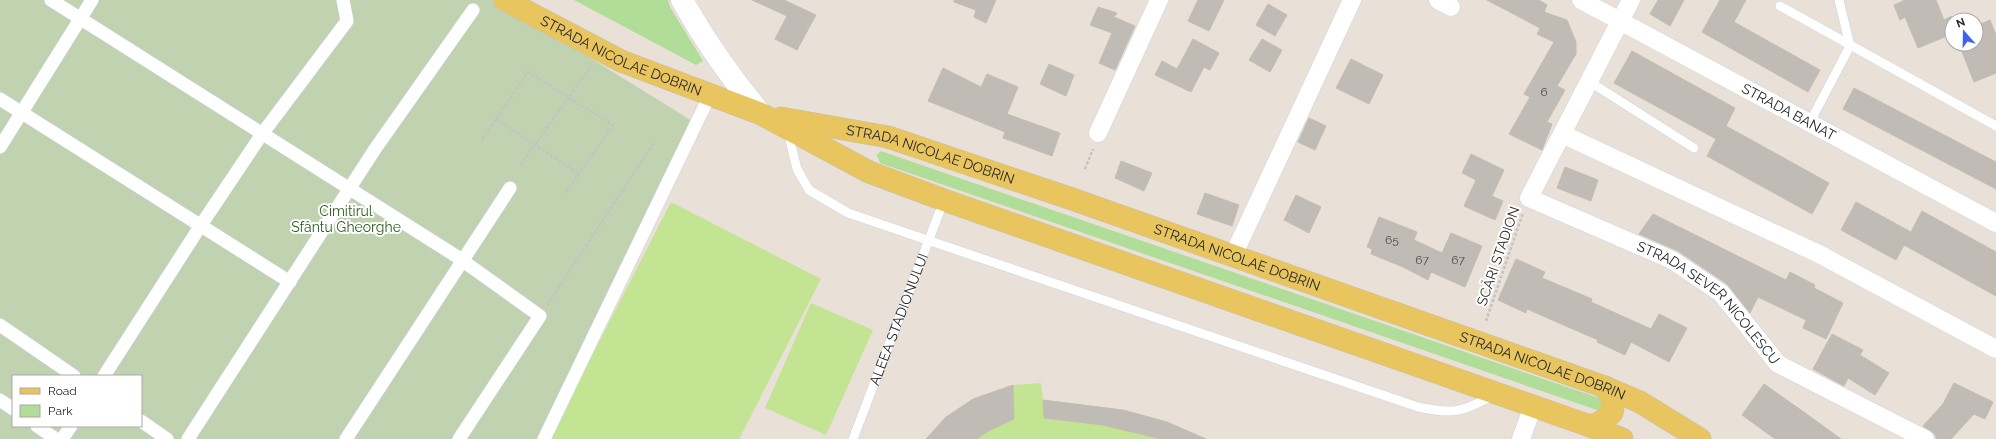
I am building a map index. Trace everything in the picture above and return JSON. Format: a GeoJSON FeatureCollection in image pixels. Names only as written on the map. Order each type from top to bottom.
{"type":"FeatureCollection","features":[{"type":"Feature","properties":{"kind":"main road","name":"STRADA NICOLAE DOBRIN"},"geometry":{"type":"LineString","coordinates":[[505,0],[621,61],[761,114],[869,172],[944,200],[1590,426],[1622,439]]}},
{"type":"Feature","properties":{"kind":"main road","name":"STRADA NICOLAE DOBRIN"},"geometry":{"type":"LineString","coordinates":[[761,114],[888,137],[1233,256],[1605,387],[1640,402],[1700,439]]}},
{"type":"Feature","properties":{"kind":"main road"},"geometry":{"type":"LineString","coordinates":[[869,172],[867,159],[873,145],[888,137]]}},
{"type":"Feature","properties":{"kind":"main road"},"geometry":{"type":"LineString","coordinates":[[1590,426],[1603,421],[1612,413],[1614,406],[1605,387]]}},
{"type":"Feature","properties":{"kind":"street"},"geometry":{"type":"LineString","coordinates":[[51,0],[463,261],[540,316],[458,439]]}},
{"type":"Feature","properties":{"kind":"street"},"geometry":{"type":"LineString","coordinates":[[0,147],[92,0]]}},
{"type":"Feature","properties":{"kind":"street"},"geometry":{"type":"LineString","coordinates":[[105,375],[201,225],[262,134],[347,21],[343,0]]}},
{"type":"Feature","properties":{"kind":"street"},"geometry":{"type":"LineString","coordinates":[[682,0],[709,47],[731,78],[761,114]]}},
{"type":"Feature","properties":{"kind":"street"},"geometry":{"type":"LineString","coordinates":[[1098,133],[1159,0]]}},
{"type":"Feature","properties":{"kind":"street"},"geometry":{"type":"LineString","coordinates":[[1233,256],[1352,0]]}},
{"type":"Feature","properties":{"kind":"street","name":"STRADA BANAT"},"geometry":{"type":"LineString","coordinates":[[1581,0],[1996,223]]}},
{"type":"Feature","properties":{"kind":"street"},"geometry":{"type":"LineString","coordinates":[[1529,198],[1622,21],[1631,0]]}},
{"type":"Feature","properties":{"kind":"street"},"geometry":{"type":"LineString","coordinates":[[188,439],[375,150],[473,10]]}},
{"type":"Feature","properties":{"kind":"street"},"geometry":{"type":"LineString","coordinates":[[544,439],[710,95]]}},
{"type":"Feature","properties":{"kind":"street"},"geometry":{"type":"LineString","coordinates":[[0,99],[290,282]]}},
{"type":"Feature","properties":{"kind":"street"},"geometry":{"type":"LineString","coordinates":[[1562,134],[1821,255],[1996,349]]}},
{"type":"Feature","properties":{"kind":"street"},"geometry":{"type":"LineString","coordinates":[[346,439],[510,188]]}},
{"type":"Feature","properties":{"kind":"street","name":"STRADA SEVER NICOLESCU"},"geometry":{"type":"LineString","coordinates":[[1529,198],[1672,260],[1721,293],[1778,364],[1925,439]]}},
{"type":"Feature","properties":{"kind":"street"},"geometry":{"type":"LineString","coordinates":[[0,325],[73,375]]}},
{"type":"Feature","properties":{"kind":"street"},"geometry":{"type":"LineString","coordinates":[[0,400],[12,408]]}},
{"type":"Feature","properties":{"kind":"street"},"geometry":{"type":"LineString","coordinates":[[1521,439],[1533,406]]}},
{"type":"Feature","properties":{"kind":"street"},"geometry":{"type":"LineString","coordinates":[[142,422],[167,439]]}},
{"type":"Feature","properties":{"kind":"street"},"geometry":{"type":"LineString","coordinates":[[38,427],[56,439]]}},
{"type":"Feature","properties":{"kind":"street"},"geometry":{"type":"LineString","coordinates":[[62,439],[70,427]]}},
{"type":"Feature","properties":{"kind":"lane"},"geometry":{"type":"LineString","coordinates":[[1810,122],[1850,46],[1839,0]]}},
{"type":"Feature","properties":{"kind":"lane"},"geometry":{"type":"LineString","coordinates":[[1780,6],[1996,126]]}},
{"type":"Feature","properties":{"kind":"lane"},"geometry":{"type":"LineString","coordinates":[[1590,82],[1694,148]]}},
{"type":"Feature","properties":{"kind":"lane"},"geometry":{"type":"LineString","coordinates":[[787,128],[797,169],[809,190],[848,213],[1418,407],[1444,413],[1467,409],[1497,394]]}},
{"type":"Feature","properties":{"kind":"lane","name":"ALEEA STADIONULUI"},"geometry":{"type":"LineString","coordinates":[[853,439],[944,200]]}},
{"type":"Feature","properties":{"kind":"path"},"geometry":{"type":"LineString","coordinates":[[520,166],[568,97],[602,52]]}},
{"type":"Feature","properties":{"kind":"path"},"geometry":{"type":"LineString","coordinates":[[482,139],[528,72],[614,125],[565,194]]}},
{"type":"Feature","properties":{"kind":"path"},"geometry":{"type":"LineString","coordinates":[[496,119],[579,174]]}},
{"type":"Feature","properties":{"kind":"path"},"geometry":{"type":"LineString","coordinates":[[1085,169],[1098,133]]}},
{"type":"Feature","properties":{"kind":"path"},"geometry":{"type":"LineString","coordinates":[[540,316],[655,141]]}},
{"type":"Feature","properties":{"kind":"path","name":"SCĂRI STADION"},"geometry":{"type":"LineString","coordinates":[[1486,321],[1529,198]]}},
{"type":"Feature","properties":{"kind":"green space","name":"Cimitirul Sfântu Gheorghe"},"geometry":{"type":"Polygon","coordinates":[[[0,0],[497,0],[692,121],[545,439],[0,439],[0,0]]]}},
{"type":"Feature","properties":{"kind":"green space"},"geometry":{"type":"Polygon","coordinates":[[[574,0],[668,0],[670,7],[703,61],[696,65],[574,0]]]}},
{"type":"Feature","properties":{"kind":"green space"},"geometry":{"type":"Polygon","coordinates":[[[881,151],[1599,398],[1602,402],[1602,406],[1598,410],[1594,409],[880,163],[877,155],[881,151]]]}},
{"type":"Feature","properties":{"kind":"green space"},"geometry":{"type":"Polygon","coordinates":[[[671,202],[821,279],[739,439],[549,439],[671,202]]]}},
{"type":"Feature","properties":{"kind":"green space"},"geometry":{"type":"Polygon","coordinates":[[[811,303],[873,330],[826,435],[765,408],[811,303]]]}},
{"type":"Feature","properties":{"kind":"green space"},"geometry":{"type":"Polygon","coordinates":[[[1041,383],[1043,400],[1123,410],[1167,422],[1206,439],[926,439],[946,417],[1013,385],[1041,383]]]}},
{"type":"Feature","properties":{"kind":"building"},"geometry":{"type":"Polygon","coordinates":[[[752,0],[784,0],[816,15],[797,50],[775,39],[787,16],[752,0]]]}},
{"type":"Feature","properties":{"kind":"building"},"geometry":{"type":"Polygon","coordinates":[[[954,0],[996,0],[986,23],[974,17],[976,10],[954,2],[954,0]]]}},
{"type":"Feature","properties":{"kind":"building"},"geometry":{"type":"Polygon","coordinates":[[[1198,0],[1224,0],[1209,31],[1188,21],[1198,0]]]}},
{"type":"Feature","properties":{"kind":"building"},"geometry":{"type":"Polygon","coordinates":[[[1487,0],[1539,0],[1547,5],[1544,12],[1567,20],[1576,42],[1576,54],[1557,86],[1565,90],[1547,122],[1552,124],[1542,150],[1509,134],[1530,97],[1524,94],[1554,42],[1537,34],[1540,28],[1487,0]]]}},
{"type":"Feature","properties":{"kind":"building"},"geometry":{"type":"Polygon","coordinates":[[[1658,0],[1684,0],[1670,26],[1650,14],[1658,0]]]}},
{"type":"Feature","properties":{"kind":"building"},"geometry":{"type":"Polygon","coordinates":[[[1720,0],[1746,0],[1734,22],[1820,70],[1808,92],[1702,32],[1720,0]]]}},
{"type":"Feature","properties":{"kind":"building"},"geometry":{"type":"Polygon","coordinates":[[[1905,0],[1936,0],[1944,20],[1944,37],[1918,48],[1905,17],[1900,20],[1894,5],[1905,0]]]}},
{"type":"Feature","properties":{"kind":"building"},"geometry":{"type":"Polygon","coordinates":[[[1268,4],[1287,15],[1275,36],[1256,25],[1268,4]]]}},
{"type":"Feature","properties":{"kind":"building"},"geometry":{"type":"Polygon","coordinates":[[[1098,7],[1117,13],[1114,17],[1135,26],[1115,70],[1099,63],[1112,33],[1090,25],[1098,7]]]}},
{"type":"Feature","properties":{"kind":"building"},"geometry":{"type":"Polygon","coordinates":[[[1990,20],[1996,35],[1996,73],[1974,82],[1962,52],[1984,52],[1984,23],[1990,20]]]}},
{"type":"Feature","properties":{"kind":"building"},"geometry":{"type":"Polygon","coordinates":[[[1193,39],[1219,53],[1210,70],[1204,67],[1191,92],[1155,75],[1162,61],[1177,69],[1193,39]]]}},
{"type":"Feature","properties":{"kind":"building"},"geometry":{"type":"Polygon","coordinates":[[[1262,39],[1282,50],[1270,72],[1249,60],[1262,39]]]}},
{"type":"Feature","properties":{"kind":"building"},"geometry":{"type":"Polygon","coordinates":[[[1632,51],[1735,108],[1726,126],[1829,183],[1812,214],[1707,156],[1716,139],[1614,83],[1632,51]]]}},
{"type":"Feature","properties":{"kind":"building"},"geometry":{"type":"Polygon","coordinates":[[[1351,59],[1383,75],[1369,104],[1336,88],[1351,59]]]}},
{"type":"Feature","properties":{"kind":"building"},"geometry":{"type":"Polygon","coordinates":[[[1049,64],[1074,75],[1066,96],[1040,84],[1049,64]]]}},
{"type":"Feature","properties":{"kind":"building"},"geometry":{"type":"Polygon","coordinates":[[[943,68],[981,87],[987,74],[1018,87],[1007,114],[1060,133],[1052,156],[1003,138],[1005,132],[928,101],[943,68]]]}},
{"type":"Feature","properties":{"kind":"building"},"geometry":{"type":"Polygon","coordinates":[[[1854,88],[1996,162],[1996,189],[1843,109],[1854,88]]]}},
{"type":"Feature","properties":{"kind":"building"},"geometry":{"type":"Polygon","coordinates":[[[1309,118],[1326,126],[1315,150],[1298,142],[1309,118]]]}},
{"type":"Feature","properties":{"kind":"building"},"geometry":{"type":"Polygon","coordinates":[[[1471,154],[1504,170],[1492,196],[1503,201],[1495,220],[1464,206],[1476,180],[1462,173],[1471,154]]]}},
{"type":"Feature","properties":{"kind":"building"},"geometry":{"type":"Polygon","coordinates":[[[1121,161],[1152,173],[1144,191],[1115,178],[1121,161]]]}},
{"type":"Feature","properties":{"kind":"building"},"geometry":{"type":"Polygon","coordinates":[[[1565,167],[1598,180],[1591,201],[1557,188],[1565,167]]]}},
{"type":"Feature","properties":{"kind":"building"},"geometry":{"type":"Polygon","coordinates":[[[1205,193],[1239,205],[1232,226],[1197,214],[1205,193]]]}},
{"type":"Feature","properties":{"kind":"building"},"geometry":{"type":"Polygon","coordinates":[[[1296,195],[1321,207],[1309,233],[1284,220],[1296,195]]]}},
{"type":"Feature","properties":{"kind":"building"},"geometry":{"type":"Polygon","coordinates":[[[1856,202],[1911,232],[1922,211],[1996,252],[1996,296],[1904,245],[1896,260],[1841,230],[1856,202]]]}},
{"type":"Feature","properties":{"kind":"building"},"geometry":{"type":"Polygon","coordinates":[[[1653,214],[1786,280],[1790,272],[1815,285],[1814,288],[1843,303],[1826,339],[1803,328],[1806,320],[1758,297],[1750,313],[1727,284],[1678,251],[1639,234],[1653,214]]]}},
{"type":"Feature","properties":{"kind":"building"},"geometry":{"type":"Polygon","coordinates":[[[1379,217],[1417,232],[1414,240],[1442,253],[1451,233],[1482,246],[1465,287],[1431,272],[1428,280],[1403,267],[1371,254],[1372,249],[1367,247],[1379,217]]]}},
{"type":"Feature","properties":{"kind":"building"},"geometry":{"type":"Polygon","coordinates":[[[1516,259],[1545,272],[1542,278],[1592,299],[1591,302],[1651,329],[1659,314],[1687,328],[1669,362],[1631,342],[1625,355],[1597,342],[1598,340],[1527,309],[1526,313],[1498,300],[1516,259]]]}},
{"type":"Feature","properties":{"kind":"building"},"geometry":{"type":"Polygon","coordinates":[[[1832,334],[1863,350],[1860,355],[1889,373],[1875,395],[1848,378],[1844,386],[1813,369],[1832,334]]]}},
{"type":"Feature","properties":{"kind":"building"},"geometry":{"type":"Polygon","coordinates":[[[1954,383],[1993,402],[1985,419],[1974,414],[1951,439],[1937,439],[1934,433],[1923,426],[1943,404],[1954,383]]]}},
{"type":"Feature","properties":{"kind":"building"},"geometry":{"type":"Polygon","coordinates":[[[1764,384],[1841,439],[1775,439],[1742,415],[1764,384]]]}},
{"type":"Feature","properties":{"kind":"building"},"geometry":{"type":"Polygon","coordinates":[[[1013,385],[1014,419],[988,431],[977,439],[926,439],[946,417],[973,399],[1013,385]]]}},
{"type":"Feature","properties":{"kind":"building"},"geometry":{"type":"Polygon","coordinates":[[[1043,400],[1123,410],[1167,422],[1206,439],[1161,439],[1103,425],[1044,418],[1043,400]]]}}]}
